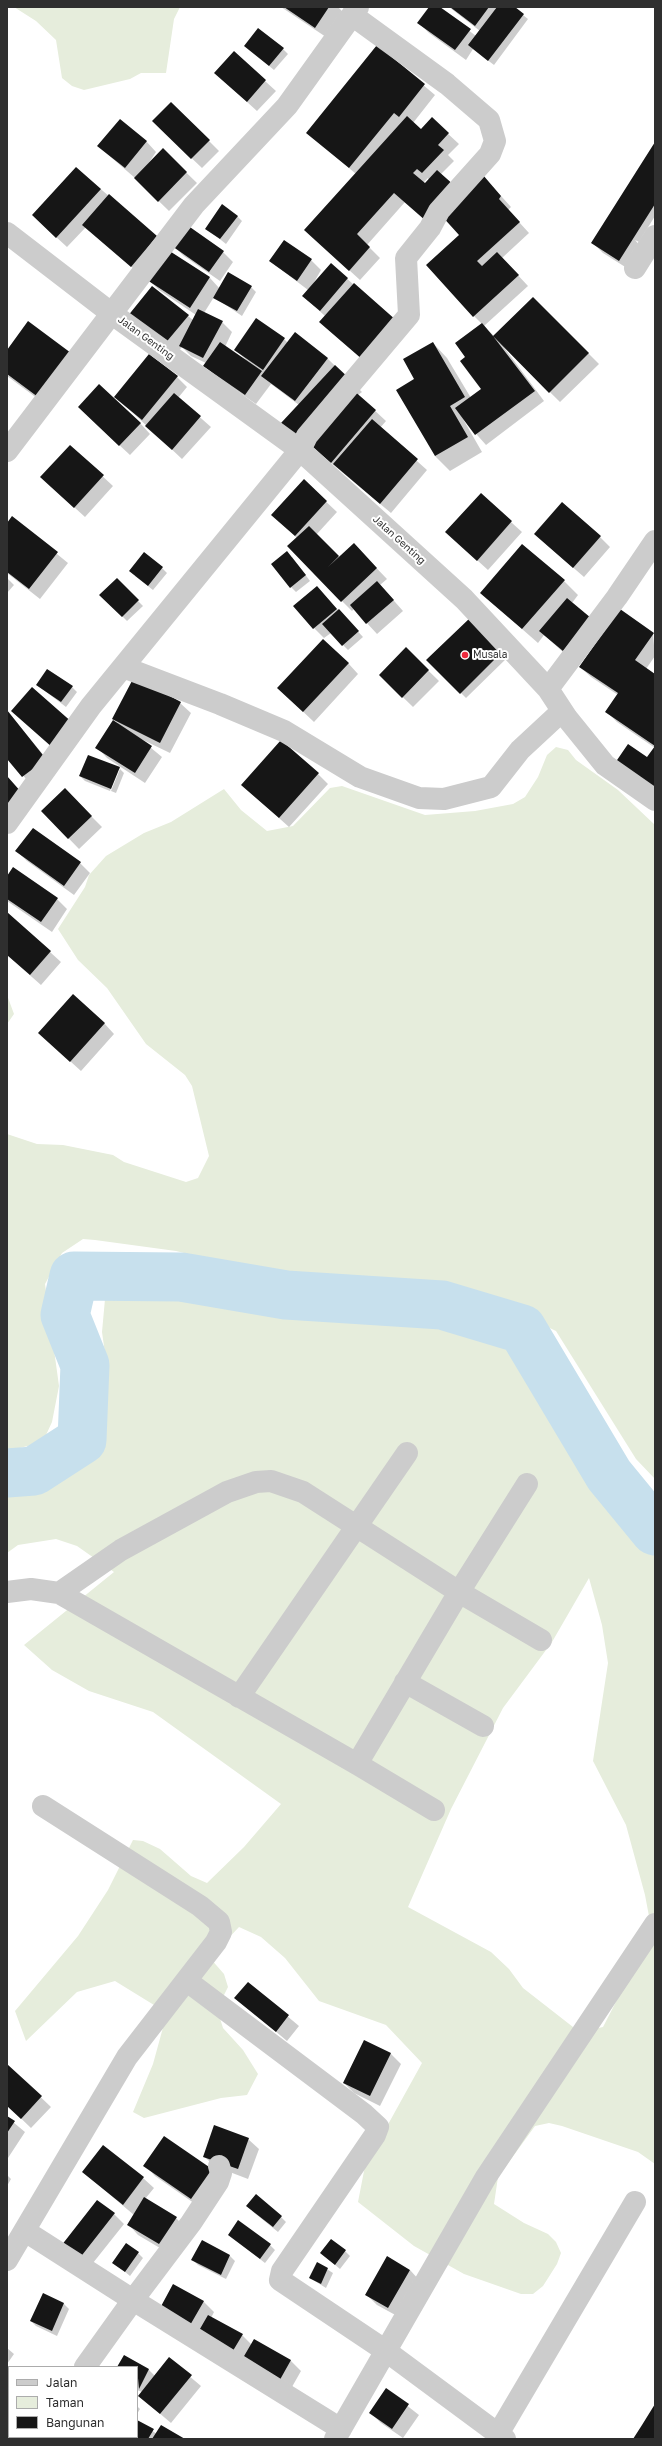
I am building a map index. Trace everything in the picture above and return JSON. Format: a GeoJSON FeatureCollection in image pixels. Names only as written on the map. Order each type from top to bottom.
{"type":"FeatureCollection","features":[{"type":"Feature","properties":{"kind":"street"},"geometry":{"type":"LineString","coordinates":[[7,451],[194,205],[287,106],[355,11],[447,84],[489,120],[495,141],[490,154],[439,211],[430,228],[406,258],[409,315],[307,436],[300,450],[92,706],[7,823]]}},
{"type":"Feature","properties":{"kind":"street","name":"Jalan Genting"},"geometry":{"type":"LineString","coordinates":[[7,233],[111,313],[300,450],[464,599],[548,689],[562,711],[605,765],[655,800]]}},
{"type":"Feature","properties":{"kind":"street"},"geometry":{"type":"LineString","coordinates":[[635,268],[655,236]]}},
{"type":"Feature","properties":{"kind":"street"},"geometry":{"type":"LineString","coordinates":[[548,689],[617,597],[655,541]]}},
{"type":"Feature","properties":{"kind":"street"},"geometry":{"type":"LineString","coordinates":[[123,667],[220,704],[284,731],[360,776],[419,798],[444,799],[491,786],[520,750],[562,711]]}},
{"type":"Feature","properties":{"kind":"street"},"geometry":{"type":"LineString","coordinates":[[239,1697],[407,1453]]}},
{"type":"Feature","properties":{"kind":"street"},"geometry":{"type":"LineString","coordinates":[[59,1593],[121,1550],[227,1492],[256,1482],[271,1481],[303,1492],[459,1592],[541,1640]]}},
{"type":"Feature","properties":{"kind":"street"},"geometry":{"type":"LineString","coordinates":[[357,1764],[459,1592],[527,1484]]}},
{"type":"Feature","properties":{"kind":"street"},"geometry":{"type":"LineString","coordinates":[[7,1592],[31,1589],[59,1593],[357,1764],[434,1810]]}},
{"type":"Feature","properties":{"kind":"street"},"geometry":{"type":"LineString","coordinates":[[405,1682],[483,1726]]}},
{"type":"Feature","properties":{"kind":"street"},"geometry":{"type":"LineString","coordinates":[[7,2260],[127,2057],[187,1981],[219,1937],[221,1932],[219,1922],[200,1906],[44,1806]]}},
{"type":"Feature","properties":{"kind":"street"},"geometry":{"type":"LineString","coordinates":[[25,2231],[338,2434],[486,2177],[655,1924]]}},
{"type":"Feature","properties":{"kind":"street"},"geometry":{"type":"LineString","coordinates":[[187,1981],[364,2114],[378,2127],[375,2136],[279,2278],[282,2283],[386,2351],[502,2436],[635,2202]]}},
{"type":"Feature","properties":{"kind":"street"},"geometry":{"type":"LineString","coordinates":[[86,2366],[190,2224],[218,2182],[221,2173],[219,2166]]}},
{"type":"Feature","properties":{"kind":"green space"},"geometry":{"type":"Polygon","coordinates":[[[14,7],[180,7],[174,19],[166,73],[141,73],[130,79],[84,90],[72,86],[62,78],[56,40],[36,21],[14,7]]]}},
{"type":"Feature","properties":{"kind":"green space"},"geometry":{"type":"Polygon","coordinates":[[[556,747],[568,750],[576,760],[618,790],[655,825],[655,1479],[636,1459],[556,1331],[506,1307],[420,1283],[241,1267],[176,1251],[83,1239],[62,1253],[45,1284],[59,1386],[52,1422],[46,1435],[36,1444],[7,1451],[7,1134],[37,1144],[63,1145],[113,1155],[124,1162],[186,1182],[198,1178],[209,1156],[192,1086],[185,1075],[146,1044],[107,988],[78,960],[58,929],[85,887],[89,875],[106,856],[144,833],[171,822],[224,789],[241,810],[267,831],[293,826],[330,788],[342,786],[425,815],[475,811],[513,804],[525,797],[538,777],[547,755],[556,747]]]}},
{"type":"Feature","properties":{"kind":"green space"},"geometry":{"type":"Polygon","coordinates":[[[7,995],[14,1014],[7,1024],[7,995]]]}},
{"type":"Feature","properties":{"kind":"green space"},"geometry":{"type":"Polygon","coordinates":[[[117,1283],[230,1297],[287,1308],[313,1306],[436,1321],[501,1340],[511,1346],[521,1356],[553,1400],[568,1440],[603,1497],[655,1549],[655,2164],[638,2152],[562,2126],[549,2123],[535,2126],[498,2177],[494,2204],[524,2223],[548,2234],[556,2242],[561,2253],[557,2264],[543,2286],[533,2294],[521,2294],[464,2274],[414,2246],[358,2202],[365,2166],[422,2063],[386,2025],[319,2001],[285,1958],[261,1937],[239,1927],[210,1958],[224,1974],[228,1987],[217,2009],[223,2028],[243,2050],[258,2074],[247,2095],[221,2098],[144,2118],[133,2112],[153,2064],[167,2013],[115,1981],[77,1992],[26,2041],[15,2011],[78,1936],[108,1890],[133,1840],[143,1841],[160,1849],[191,1876],[207,1883],[244,1847],[281,1804],[153,1712],[89,1691],[52,1670],[24,1645],[114,1572],[77,1546],[56,1539],[18,1545],[7,1553],[7,1494],[49,1481],[101,1425],[108,1375],[102,1332],[106,1288],[117,1283]],[[589,1578],[552,1642],[503,1708],[451,1809],[408,1907],[491,1952],[509,1969],[523,1988],[573,2027],[585,2031],[603,2027],[652,1932],[645,1895],[626,1825],[593,1761],[608,1663],[602,1625],[589,1578]]]}},
{"type":"Feature","properties":{"kind":"building"},"geometry":{"type":"Polygon","coordinates":[[[284,7],[329,7],[315,28],[284,7]]]}},
{"type":"Feature","properties":{"kind":"building"},"geometry":{"type":"Polygon","coordinates":[[[429,7],[440,7],[471,29],[455,50],[417,23],[429,7]]]}},
{"type":"Feature","properties":{"kind":"building"},"geometry":{"type":"Polygon","coordinates":[[[450,7],[489,7],[475,26],[450,7]]]}},
{"type":"Feature","properties":{"kind":"building"},"geometry":{"type":"Polygon","coordinates":[[[497,7],[515,7],[524,14],[488,61],[468,45],[497,7]]]}},
{"type":"Feature","properties":{"kind":"building"},"geometry":{"type":"Polygon","coordinates":[[[258,28],[284,48],[269,66],[244,46],[258,28]]]}},
{"type":"Feature","properties":{"kind":"building"},"geometry":{"type":"Polygon","coordinates":[[[377,45],[425,84],[399,117],[394,113],[349,168],[306,133],[377,45]]]}},
{"type":"Feature","properties":{"kind":"building"},"geometry":{"type":"Polygon","coordinates":[[[234,51],[266,80],[247,102],[214,73],[234,51]]]}},
{"type":"Feature","properties":{"kind":"building"},"geometry":{"type":"Polygon","coordinates":[[[171,102],[210,140],[191,159],[152,121],[171,102]]]}},
{"type":"Feature","properties":{"kind":"building"},"geometry":{"type":"Polygon","coordinates":[[[407,116],[421,129],[432,117],[449,133],[438,145],[444,150],[422,173],[417,169],[413,173],[425,183],[437,170],[456,187],[426,221],[394,193],[357,234],[370,247],[349,271],[304,230],[407,116]]]}},
{"type":"Feature","properties":{"kind":"building"},"geometry":{"type":"Polygon","coordinates":[[[120,119],[147,141],[125,168],[97,146],[120,119]]]}},
{"type":"Feature","properties":{"kind":"building"},"geometry":{"type":"Polygon","coordinates":[[[655,142],[655,204],[619,261],[591,243],[655,142]]]}},
{"type":"Feature","properties":{"kind":"building"},"geometry":{"type":"Polygon","coordinates":[[[163,148],[187,172],[158,202],[134,178],[163,148]]]}},
{"type":"Feature","properties":{"kind":"building"},"geometry":{"type":"Polygon","coordinates":[[[76,167],[101,189],[56,238],[32,215],[76,167]]]}},
{"type":"Feature","properties":{"kind":"building"},"geometry":{"type":"Polygon","coordinates":[[[483,175],[501,196],[499,199],[520,222],[477,261],[482,266],[497,252],[519,275],[473,317],[426,265],[459,235],[440,214],[483,175]]]}},
{"type":"Feature","properties":{"kind":"building"},"geometry":{"type":"Polygon","coordinates":[[[109,194],[157,236],[131,267],[82,225],[109,194]]]}},
{"type":"Feature","properties":{"kind":"building"},"geometry":{"type":"Polygon","coordinates":[[[222,204],[238,216],[220,239],[205,229],[222,204]]]}},
{"type":"Feature","properties":{"kind":"building"},"geometry":{"type":"Polygon","coordinates":[[[187,225],[224,251],[209,272],[172,246],[187,225]]]}},
{"type":"Feature","properties":{"kind":"building"},"geometry":{"type":"Polygon","coordinates":[[[284,240],[312,259],[297,281],[269,261],[284,240]]]}},
{"type":"Feature","properties":{"kind":"building"},"geometry":{"type":"Polygon","coordinates":[[[168,250],[210,277],[190,308],[147,280],[168,250]]]}},
{"type":"Feature","properties":{"kind":"building"},"geometry":{"type":"Polygon","coordinates":[[[331,263],[348,278],[320,311],[302,296],[331,263]]]}},
{"type":"Feature","properties":{"kind":"building"},"geometry":{"type":"Polygon","coordinates":[[[228,272],[252,286],[237,311],[213,298],[228,272]]]}},
{"type":"Feature","properties":{"kind":"building"},"geometry":{"type":"Polygon","coordinates":[[[354,283],[397,321],[363,360],[319,322],[354,283]]]}},
{"type":"Feature","properties":{"kind":"building"},"geometry":{"type":"Polygon","coordinates":[[[152,286],[189,315],[163,346],[127,317],[152,286]]]}},
{"type":"Feature","properties":{"kind":"building"},"geometry":{"type":"Polygon","coordinates":[[[533,297],[589,353],[549,393],[493,336],[533,297]]]}},
{"type":"Feature","properties":{"kind":"building"},"geometry":{"type":"Polygon","coordinates":[[[198,309],[223,321],[203,358],[179,346],[198,309]]]}},
{"type":"Feature","properties":{"kind":"building"},"geometry":{"type":"Polygon","coordinates":[[[256,318],[285,338],[263,370],[234,350],[256,318]]]}},
{"type":"Feature","properties":{"kind":"building"},"geometry":{"type":"Polygon","coordinates":[[[28,321],[71,353],[38,397],[7,374],[7,350],[28,321]]]}},
{"type":"Feature","properties":{"kind":"building"},"geometry":{"type":"Polygon","coordinates":[[[482,323],[535,391],[475,435],[455,408],[481,389],[460,361],[465,357],[455,343],[482,323]]]}},
{"type":"Feature","properties":{"kind":"building"},"geometry":{"type":"Polygon","coordinates":[[[295,332],[328,358],[295,401],[261,376],[295,332]]]}},
{"type":"Feature","properties":{"kind":"building"},"geometry":{"type":"Polygon","coordinates":[[[220,342],[262,371],[245,395],[203,366],[220,342]]]}},
{"type":"Feature","properties":{"kind":"building"},"geometry":{"type":"Polygon","coordinates":[[[433,342],[465,397],[450,406],[468,437],[435,456],[396,390],[414,379],[403,359],[433,342]]]}},
{"type":"Feature","properties":{"kind":"building"},"geometry":{"type":"Polygon","coordinates":[[[149,354],[178,376],[142,420],[114,397],[149,354]]]}},
{"type":"Feature","properties":{"kind":"building"},"geometry":{"type":"Polygon","coordinates":[[[335,365],[352,381],[299,438],[281,423],[335,365]]]}},
{"type":"Feature","properties":{"kind":"building"},"geometry":{"type":"Polygon","coordinates":[[[99,384],[141,423],[119,446],[78,407],[99,384]]]}},
{"type":"Feature","properties":{"kind":"building"},"geometry":{"type":"Polygon","coordinates":[[[352,389],[376,410],[331,463],[307,442],[352,389]]]}},
{"type":"Feature","properties":{"kind":"building"},"geometry":{"type":"Polygon","coordinates":[[[174,393],[201,416],[172,450],[145,426],[174,393]]]}},
{"type":"Feature","properties":{"kind":"building"},"geometry":{"type":"Polygon","coordinates":[[[372,419],[418,459],[380,504],[333,464],[372,419]]]}},
{"type":"Feature","properties":{"kind":"building"},"geometry":{"type":"Polygon","coordinates":[[[70,445],[104,475],[74,508],[40,477],[70,445]]]}},
{"type":"Feature","properties":{"kind":"building"},"geometry":{"type":"Polygon","coordinates":[[[304,479],[327,501],[295,536],[271,515],[304,479]]]}},
{"type":"Feature","properties":{"kind":"building"},"geometry":{"type":"Polygon","coordinates":[[[481,493],[512,521],[477,561],[445,532],[481,493]]]}},
{"type":"Feature","properties":{"kind":"building"},"geometry":{"type":"Polygon","coordinates":[[[562,502],[601,536],[573,568],[534,534],[562,502]]]}},
{"type":"Feature","properties":{"kind":"building"},"geometry":{"type":"Polygon","coordinates":[[[12,516],[58,552],[29,589],[7,572],[7,523],[12,516]]]}},
{"type":"Feature","properties":{"kind":"building"},"geometry":{"type":"Polygon","coordinates":[[[309,526],[339,556],[328,567],[354,543],[377,568],[341,602],[287,546],[309,526]]]}},
{"type":"Feature","properties":{"kind":"building"},"geometry":{"type":"Polygon","coordinates":[[[522,544],[565,580],[522,629],[480,593],[522,544]]]}},
{"type":"Feature","properties":{"kind":"building"},"geometry":{"type":"Polygon","coordinates":[[[287,551],[306,575],[290,588],[271,564],[287,551]]]}},
{"type":"Feature","properties":{"kind":"building"},"geometry":{"type":"Polygon","coordinates":[[[144,552],[163,567],[148,586],[129,571],[144,552]]]}},
{"type":"Feature","properties":{"kind":"building"},"geometry":{"type":"Polygon","coordinates":[[[117,578],[139,600],[122,617],[99,595],[117,578]]]}},
{"type":"Feature","properties":{"kind":"building"},"geometry":{"type":"Polygon","coordinates":[[[377,581],[394,600],[366,624],[350,605],[377,581]]]}},
{"type":"Feature","properties":{"kind":"building"},"geometry":{"type":"Polygon","coordinates":[[[317,586],[337,609],[313,629],[293,606],[317,586]]]}},
{"type":"Feature","properties":{"kind":"building"},"geometry":{"type":"Polygon","coordinates":[[[567,598],[591,618],[563,651],[539,631],[567,598]]]}},
{"type":"Feature","properties":{"kind":"building"},"geometry":{"type":"Polygon","coordinates":[[[339,609],[359,631],[342,646],[322,624],[339,609]]]}},
{"type":"Feature","properties":{"kind":"building"},"geometry":{"type":"Polygon","coordinates":[[[620,609],[654,633],[635,660],[655,674],[655,746],[605,712],[618,693],[579,667],[620,609]]]}},
{"type":"Feature","properties":{"kind":"building","name":"Musala"},"geometry":{"type":"Polygon","coordinates":[[[471,617],[504,650],[460,694],[426,660],[471,617]]]}},
{"type":"Feature","properties":{"kind":"building"},"geometry":{"type":"Polygon","coordinates":[[[323,639],[349,663],[303,712],[277,688],[323,639]]]}},
{"type":"Feature","properties":{"kind":"building"},"geometry":{"type":"Polygon","coordinates":[[[406,647],[429,670],[402,698],[379,675],[406,647]]]}},
{"type":"Feature","properties":{"kind":"building"},"geometry":{"type":"Polygon","coordinates":[[[47,669],[73,686],[61,702],[36,685],[47,669]]]}},
{"type":"Feature","properties":{"kind":"building"},"geometry":{"type":"Polygon","coordinates":[[[134,677],[181,702],[160,743],[112,719],[134,677]]]}},
{"type":"Feature","properties":{"kind":"building"},"geometry":{"type":"Polygon","coordinates":[[[32,687],[74,724],[53,748],[11,711],[32,687]]]}},
{"type":"Feature","properties":{"kind":"building"},"geometry":{"type":"Polygon","coordinates":[[[7,710],[46,759],[22,777],[7,759],[7,710]]]}},
{"type":"Feature","properties":{"kind":"building"},"geometry":{"type":"Polygon","coordinates":[[[113,720],[152,746],[135,773],[95,748],[113,720]]]}},
{"type":"Feature","properties":{"kind":"building"},"geometry":{"type":"Polygon","coordinates":[[[281,740],[319,773],[279,818],[241,785],[281,740]]]}},
{"type":"Feature","properties":{"kind":"building"},"geometry":{"type":"Polygon","coordinates":[[[628,744],[647,757],[655,746],[655,791],[615,763],[628,744]]]}},
{"type":"Feature","properties":{"kind":"building"},"geometry":{"type":"Polygon","coordinates":[[[88,755],[120,767],[111,789],[79,776],[88,755]]]}},
{"type":"Feature","properties":{"kind":"building"},"geometry":{"type":"Polygon","coordinates":[[[7,776],[22,793],[7,806],[7,776]]]}},
{"type":"Feature","properties":{"kind":"building"},"geometry":{"type":"Polygon","coordinates":[[[65,788],[92,816],[68,839],[41,811],[65,788]]]}},
{"type":"Feature","properties":{"kind":"building"},"geometry":{"type":"Polygon","coordinates":[[[33,828],[81,862],[64,886],[15,851],[33,828]]]}},
{"type":"Feature","properties":{"kind":"building"},"geometry":{"type":"Polygon","coordinates":[[[13,867],[58,898],[41,922],[7,899],[7,876],[13,867]]]}},
{"type":"Feature","properties":{"kind":"building"},"geometry":{"type":"Polygon","coordinates":[[[7,912],[51,951],[30,975],[7,955],[7,912]]]}},
{"type":"Feature","properties":{"kind":"building"},"geometry":{"type":"Polygon","coordinates":[[[73,994],[105,1023],[70,1062],[38,1033],[73,994]]]}},
{"type":"Feature","properties":{"kind":"building"},"geometry":{"type":"Polygon","coordinates":[[[248,1982],[289,2015],[276,2032],[234,1998],[248,1982]]]}},
{"type":"Feature","properties":{"kind":"building"},"geometry":{"type":"Polygon","coordinates":[[[364,2040],[391,2053],[370,2096],[343,2083],[364,2040]]]}},
{"type":"Feature","properties":{"kind":"building"},"geometry":{"type":"Polygon","coordinates":[[[7,2064],[42,2096],[21,2119],[7,2106],[7,2064]]]}},
{"type":"Feature","properties":{"kind":"building"},"geometry":{"type":"Polygon","coordinates":[[[7,2116],[15,2121],[7,2133],[7,2116]]]}},
{"type":"Feature","properties":{"kind":"building"},"geometry":{"type":"Polygon","coordinates":[[[214,2125],[249,2138],[238,2169],[203,2157],[214,2125]]]}},
{"type":"Feature","properties":{"kind":"building"},"geometry":{"type":"Polygon","coordinates":[[[164,2136],[212,2169],[191,2199],[143,2166],[164,2136]]]}},
{"type":"Feature","properties":{"kind":"building"},"geometry":{"type":"Polygon","coordinates":[[[103,2145],[144,2177],[123,2205],[82,2172],[103,2145]]]}},
{"type":"Feature","properties":{"kind":"building"},"geometry":{"type":"Polygon","coordinates":[[[256,2194],[282,2216],[273,2227],[246,2206],[256,2194]]]}},
{"type":"Feature","properties":{"kind":"building"},"geometry":{"type":"Polygon","coordinates":[[[144,2197],[177,2217],[159,2244],[127,2225],[144,2197]]]}},
{"type":"Feature","properties":{"kind":"building"},"geometry":{"type":"Polygon","coordinates":[[[97,2200],[115,2213],[79,2259],[61,2246],[97,2200]]]}},
{"type":"Feature","properties":{"kind":"building"},"geometry":{"type":"Polygon","coordinates":[[[238,2220],[271,2244],[260,2259],[228,2235],[238,2220]]]}},
{"type":"Feature","properties":{"kind":"building"},"geometry":{"type":"Polygon","coordinates":[[[331,2239],[346,2250],[335,2265],[320,2253],[331,2239]]]}},
{"type":"Feature","properties":{"kind":"building"},"geometry":{"type":"Polygon","coordinates":[[[202,2240],[230,2255],[221,2275],[191,2260],[202,2240]]]}},
{"type":"Feature","properties":{"kind":"building"},"geometry":{"type":"Polygon","coordinates":[[[126,2243],[139,2252],[125,2272],[112,2263],[126,2243]]]}},
{"type":"Feature","properties":{"kind":"building"},"geometry":{"type":"Polygon","coordinates":[[[387,2256],[410,2270],[388,2308],[365,2295],[387,2256]]]}},
{"type":"Feature","properties":{"kind":"building"},"geometry":{"type":"Polygon","coordinates":[[[317,2262],[328,2268],[321,2284],[309,2278],[317,2262]]]}},
{"type":"Feature","properties":{"kind":"building"},"geometry":{"type":"Polygon","coordinates":[[[173,2284],[204,2301],[189,2327],[159,2310],[173,2284]]]}},
{"type":"Feature","properties":{"kind":"building"},"geometry":{"type":"Polygon","coordinates":[[[43,2293],[64,2303],[52,2331],[30,2321],[43,2293]]]}},
{"type":"Feature","properties":{"kind":"building"},"geometry":{"type":"Polygon","coordinates":[[[208,2315],[243,2334],[231,2354],[197,2334],[208,2315]]]}},
{"type":"Feature","properties":{"kind":"building"},"geometry":{"type":"Polygon","coordinates":[[[254,2339],[291,2360],[277,2385],[240,2363],[254,2339]]]}},
{"type":"Feature","properties":{"kind":"building"},"geometry":{"type":"Polygon","coordinates":[[[124,2355],[149,2369],[139,2389],[138,2366],[118,2366],[124,2355]]]}},
{"type":"Feature","properties":{"kind":"building"},"geometry":{"type":"Polygon","coordinates":[[[169,2357],[192,2375],[160,2414],[138,2396],[169,2357]]]}},
{"type":"Feature","properties":{"kind":"building"},"geometry":{"type":"Polygon","coordinates":[[[386,2388],[409,2404],[392,2429],[369,2413],[386,2388]]]}},
{"type":"Feature","properties":{"kind":"building"},"geometry":{"type":"Polygon","coordinates":[[[655,2404],[655,2439],[633,2439],[642,2425],[655,2404]]]}},
{"type":"Feature","properties":{"kind":"building"},"geometry":{"type":"Polygon","coordinates":[[[138,2421],[154,2429],[148,2439],[117,2439],[138,2438],[138,2421]]]}},
{"type":"Feature","properties":{"kind":"building"},"geometry":{"type":"Polygon","coordinates":[[[161,2425],[185,2439],[152,2439],[161,2425]]]}},
{"type":"Feature","properties":{"kind":"waterway"},"geometry":{"type":"LineString","coordinates":[[7,1473],[34,1471],[82,1440],[85,1365],[65,1315],[74,1276],[181,1277],[286,1295],[442,1305],[522,1329],[609,1475],[655,1531]]}},
{"type":"Feature","properties":{"kind":"place","name":"Musala"},"geometry":{"type":"Point","coordinates":[465,655]}}]}
